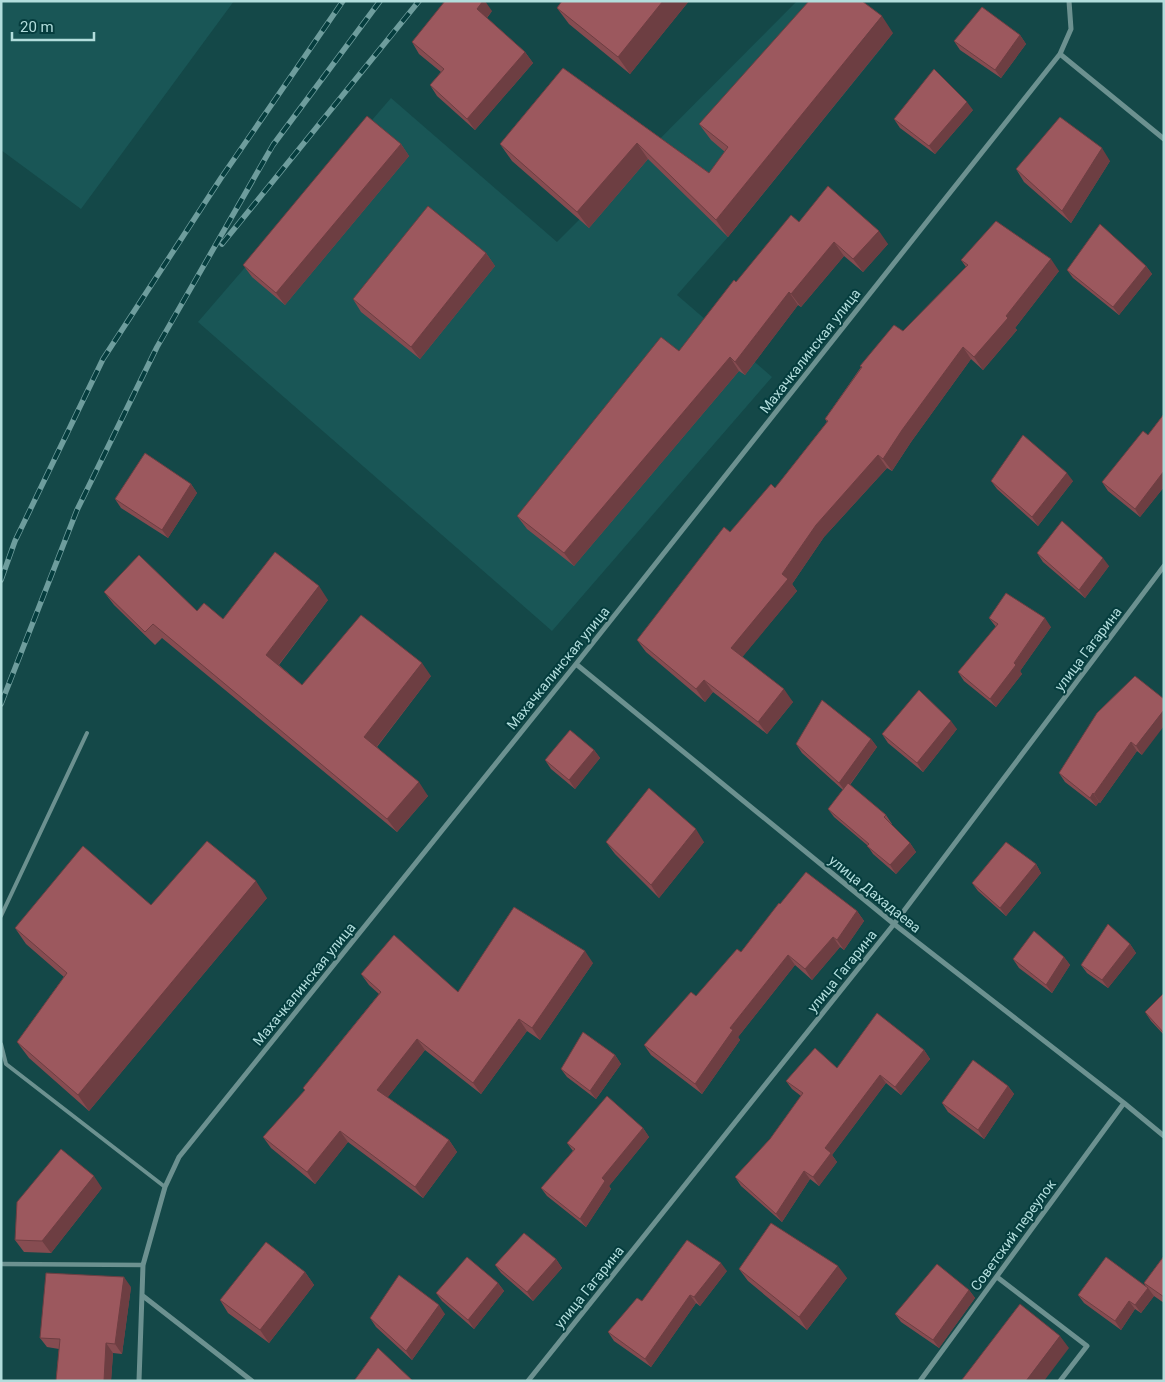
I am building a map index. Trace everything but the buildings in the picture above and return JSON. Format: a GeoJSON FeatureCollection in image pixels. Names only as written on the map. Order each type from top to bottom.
{"type":"FeatureCollection","features":[{"type":"Feature","properties":{"kind":"street","name":"Махачкалинская улица"},"geometry":{"type":"LineString","coordinates":[[139,1381],[143,1265],[165,1187],[179,1157],[576,664],[1060,54],[1071,29],[1070,1]]}},
{"type":"Feature","properties":{"kind":"street"},"geometry":{"type":"LineString","coordinates":[[1060,54],[1164,138]]}},
{"type":"Feature","properties":{"kind":"street","name":"улица Гагарина"},"geometry":{"type":"LineString","coordinates":[[528,1381],[894,924],[1164,566]]}},
{"type":"Feature","properties":{"kind":"street","name":"улица Дахадаева"},"geometry":{"type":"LineString","coordinates":[[576,664],[894,924],[1164,1136]]}},
{"type":"Feature","properties":{"kind":"street","name":"Советский переулок"},"geometry":{"type":"LineString","coordinates":[[920,1381],[1124,1103]]}},
{"type":"Feature","properties":{"kind":"street"},"geometry":{"type":"LineString","coordinates":[[1,1264],[143,1265]]}},
{"type":"Feature","properties":{"kind":"street"},"geometry":{"type":"LineString","coordinates":[[997,1277],[1087,1346],[1060,1381]]}},
{"type":"Feature","properties":{"kind":"street"},"geometry":{"type":"LineString","coordinates":[[143,1296],[252,1381]]}},
{"type":"Feature","properties":{"kind":"lane"},"geometry":{"type":"LineString","coordinates":[[1,916],[87,733]]}},
{"type":"Feature","properties":{"kind":"lane"},"geometry":{"type":"LineString","coordinates":[[1,1044],[6,1064],[165,1187]]}},
{"type":"Feature","properties":{"kind":"shaded area"},"geometry":{"type":"Polygon","coordinates":[[[1,1],[234,1],[81,209],[1,150],[1,1]]]}},
{"type":"Feature","properties":{"kind":"shaded area"},"geometry":{"type":"Polygon","coordinates":[[[797,1],[843,1],[884,45],[728,237],[677,295],[772,377],[552,631],[198,322],[391,98],[557,242],[797,1]]]}},
{"type":"Feature","properties":{"kind":"railway"},"geometry":{"type":"LineString","coordinates":[[1,580],[15,541],[103,359],[221,178],[343,1]]}},
{"type":"Feature","properties":{"kind":"railway"},"geometry":{"type":"LineString","coordinates":[[1,704],[77,510],[157,347],[273,145],[380,1]]}},
{"type":"Feature","properties":{"kind":"railway"},"geometry":{"type":"LineString","coordinates":[[222,244],[419,1]]}}]}
